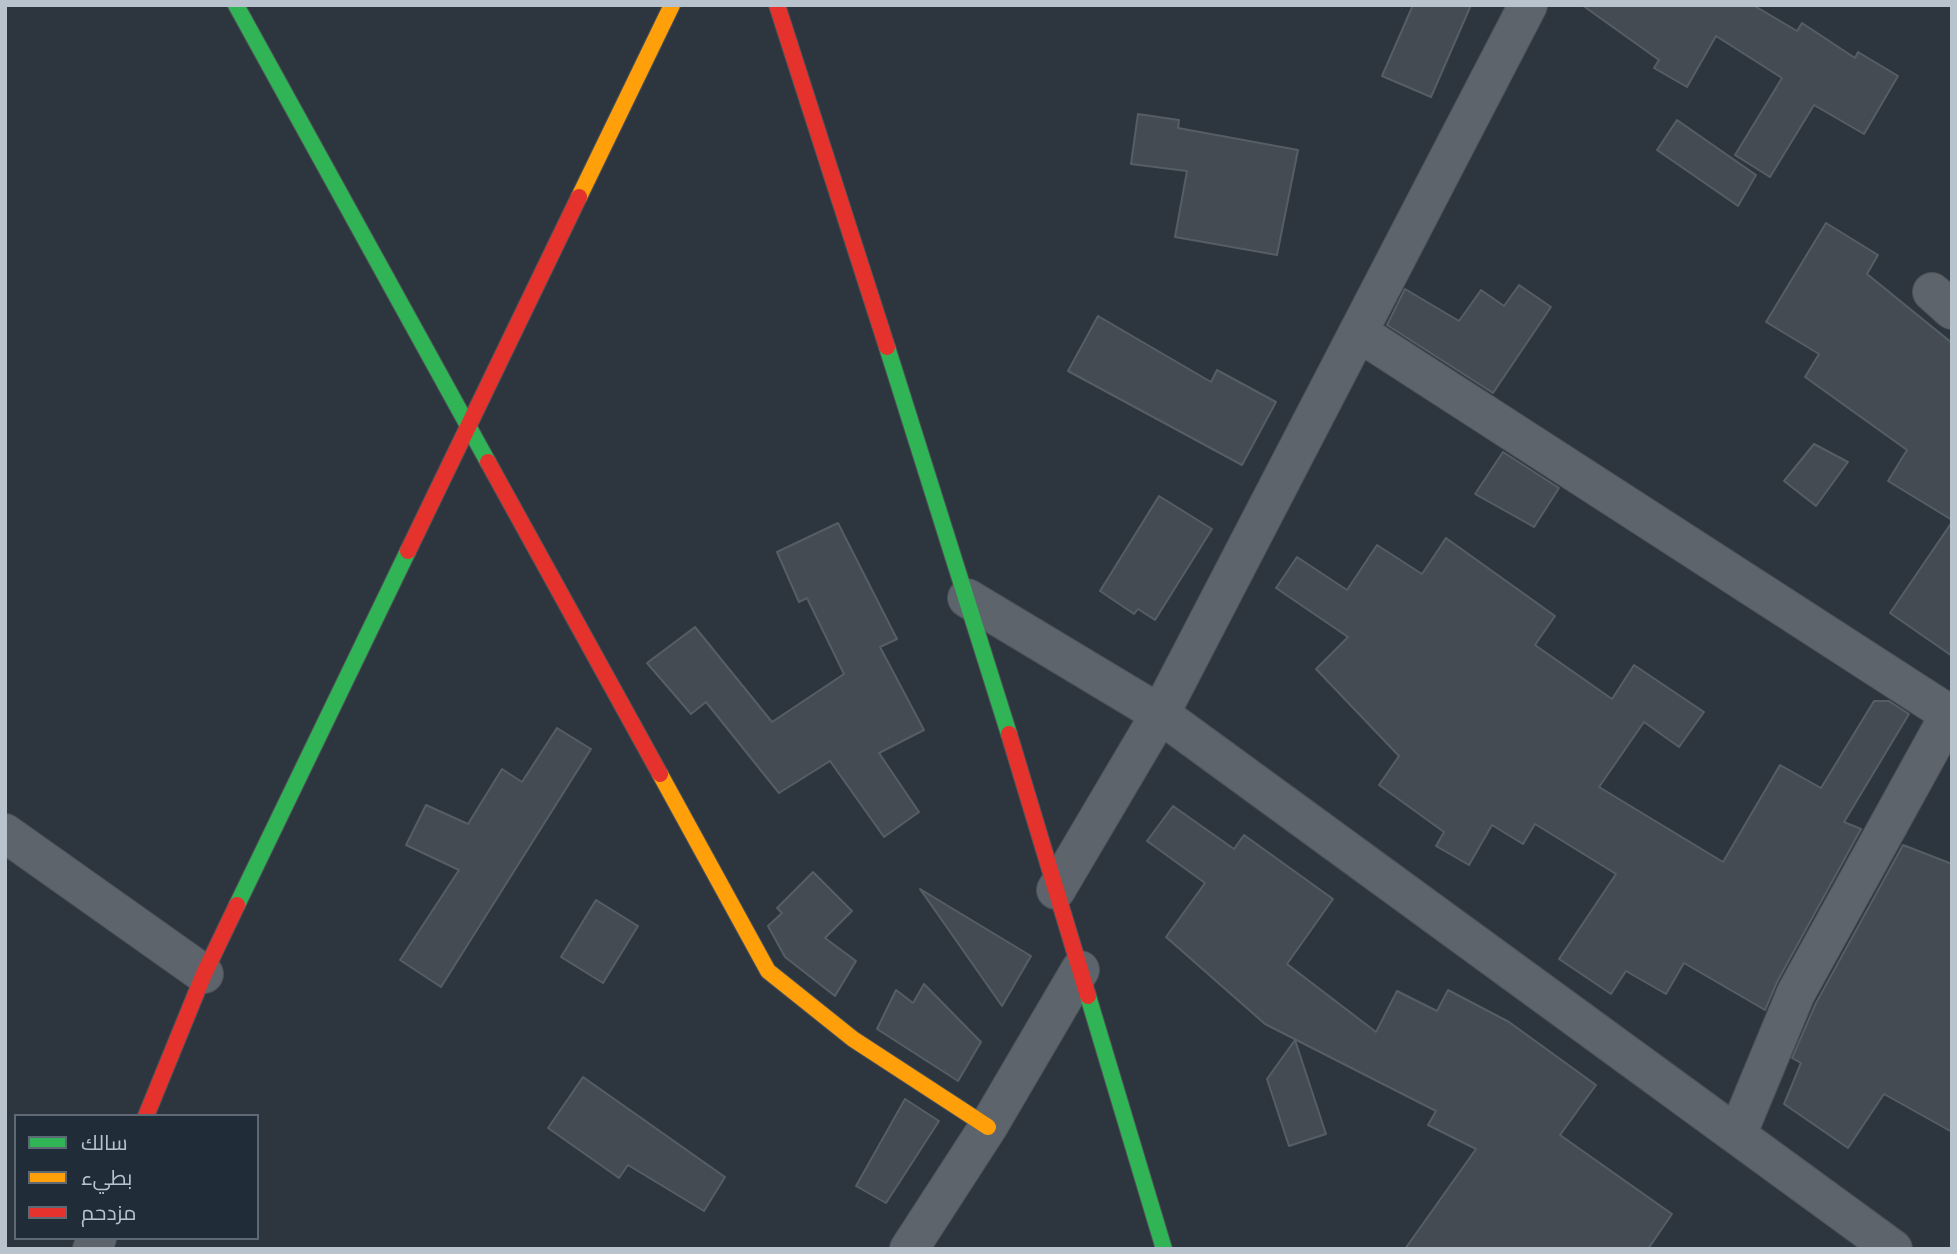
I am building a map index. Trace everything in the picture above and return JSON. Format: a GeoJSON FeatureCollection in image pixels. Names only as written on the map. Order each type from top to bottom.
{"type":"FeatureCollection","features":[{"type":"Feature","properties":{"kind":"street"},"geometry":{"type":"LineString","coordinates":[[236,5],[768,971],[853,1039],[988,1127]]}},
{"type":"Feature","properties":{"kind":"street"},"geometry":{"type":"LineString","coordinates":[[147,1114],[204,974],[672,5]]}},
{"type":"Feature","properties":{"kind":"street"},"geometry":{"type":"LineString","coordinates":[[777,5],[967,598],[1164,1249]]}},
{"type":"Feature","properties":{"kind":"street"},"geometry":{"type":"LineString","coordinates":[[1056,890],[1160,714],[1528,5]]}},
{"type":"Feature","properties":{"kind":"street"},"geometry":{"type":"LineString","coordinates":[[1358,332],[1951,712],[1796,993],[1737,1135]]}},
{"type":"Feature","properties":{"kind":"street"},"geometry":{"type":"LineString","coordinates":[[967,598],[1160,714],[1893,1249]]}},
{"type":"Feature","properties":{"kind":"street"},"geometry":{"type":"LineString","coordinates":[[5,833],[204,974]]}},
{"type":"Feature","properties":{"kind":"street"},"geometry":{"type":"LineString","coordinates":[[909,1249],[988,1127],[1080,970]]}},
{"type":"Feature","properties":{"kind":"building"},"geometry":{"type":"Polygon","coordinates":[[[1413,5],[1471,5],[1431,97],[1382,76],[1413,5]]]}},
{"type":"Feature","properties":{"kind":"building"},"geometry":{"type":"Polygon","coordinates":[[[1582,5],[1753,5],[1797,31],[1802,23],[1855,58],[1858,52],[1898,76],[1864,134],[1814,105],[1770,177],[1735,155],[1782,78],[1716,36],[1687,87],[1654,68],[1659,60],[1582,5]]]}},
{"type":"Feature","properties":{"kind":"building"},"geometry":{"type":"Polygon","coordinates":[[[1138,114],[1179,120],[1178,128],[1298,150],[1277,255],[1175,237],[1187,171],[1131,164],[1138,114]]]}},
{"type":"Feature","properties":{"kind":"building"},"geometry":{"type":"Polygon","coordinates":[[[1677,120],[1756,175],[1738,206],[1657,150],[1677,120]]]}},
{"type":"Feature","properties":{"kind":"building"},"geometry":{"type":"Polygon","coordinates":[[[1826,223],[1878,255],[1867,274],[1952,343],[1952,520],[1888,481],[1907,450],[1805,377],[1819,354],[1766,322],[1826,223]]]}},
{"type":"Feature","properties":{"kind":"building"},"geometry":{"type":"Polygon","coordinates":[[[1519,285],[1551,307],[1493,393],[1387,325],[1405,289],[1459,321],[1481,290],[1504,306],[1519,285]]]}},
{"type":"Feature","properties":{"kind":"building"},"geometry":{"type":"Polygon","coordinates":[[[1098,316],[1211,382],[1217,370],[1276,402],[1242,465],[1068,371],[1098,316]]]}},
{"type":"Feature","properties":{"kind":"building"},"geometry":{"type":"Polygon","coordinates":[[[1814,444],[1848,462],[1816,506],[1784,481],[1814,444]]]}},
{"type":"Feature","properties":{"kind":"building"},"geometry":{"type":"Polygon","coordinates":[[[1503,452],[1559,488],[1534,527],[1475,494],[1503,452]]]}},
{"type":"Feature","properties":{"kind":"building"},"geometry":{"type":"Polygon","coordinates":[[[1159,496],[1212,529],[1155,620],[1138,609],[1134,614],[1100,591],[1159,496]]]}},
{"type":"Feature","properties":{"kind":"building"},"geometry":{"type":"Polygon","coordinates":[[[1952,522],[1952,656],[1890,613],[1952,522]]]}},
{"type":"Feature","properties":{"kind":"building"},"geometry":{"type":"Polygon","coordinates":[[[838,523],[897,639],[880,647],[924,730],[879,753],[919,812],[884,837],[830,761],[779,793],[706,702],[691,714],[647,663],[695,627],[772,722],[844,674],[807,598],[799,602],[777,552],[838,523]]]}},
{"type":"Feature","properties":{"kind":"building"},"geometry":{"type":"Polygon","coordinates":[[[1446,538],[1555,616],[1535,645],[1612,699],[1634,665],[1704,712],[1679,747],[1644,722],[1599,787],[1723,862],[1780,765],[1821,788],[1874,701],[1889,701],[1909,714],[1844,822],[1861,829],[1777,982],[1765,1010],[1684,963],[1666,994],[1626,971],[1611,994],[1559,959],[1616,874],[1535,824],[1523,844],[1492,825],[1469,865],[1436,846],[1444,832],[1379,785],[1399,756],[1316,669],[1348,637],[1276,588],[1297,557],[1347,590],[1377,545],[1422,574],[1446,538]]]}},
{"type":"Feature","properties":{"kind":"building"},"geometry":{"type":"Polygon","coordinates":[[[557,728],[591,749],[441,987],[400,960],[459,870],[406,845],[426,805],[468,824],[502,769],[522,782],[557,728]]]}},
{"type":"Feature","properties":{"kind":"building"},"geometry":{"type":"Polygon","coordinates":[[[1173,806],[1234,849],[1244,835],[1333,899],[1287,964],[1376,1032],[1397,991],[1437,1011],[1448,990],[1509,1022],[1596,1085],[1560,1135],[1672,1214],[1648,1249],[1405,1249],[1476,1149],[1428,1125],[1436,1111],[1265,1024],[1166,937],[1205,883],[1147,841],[1173,806]]]}},
{"type":"Feature","properties":{"kind":"building"},"geometry":{"type":"Polygon","coordinates":[[[1903,845],[1952,864],[1952,1132],[1884,1094],[1848,1148],[1784,1104],[1801,1063],[1792,1058],[1816,1003],[1903,845]]]}},
{"type":"Feature","properties":{"kind":"building"},"geometry":{"type":"Polygon","coordinates":[[[813,872],[852,911],[825,938],[856,961],[835,996],[785,957],[768,926],[782,913],[777,908],[813,872]]]}},
{"type":"Feature","properties":{"kind":"building"},"geometry":{"type":"Polygon","coordinates":[[[920,889],[1031,956],[1002,1006],[920,889]]]}},
{"type":"Feature","properties":{"kind":"building"},"geometry":{"type":"Polygon","coordinates":[[[596,900],[638,926],[603,983],[561,957],[596,900]]]}},
{"type":"Feature","properties":{"kind":"building"},"geometry":{"type":"Polygon","coordinates":[[[924,984],[981,1042],[958,1081],[877,1029],[896,990],[913,1003],[924,984]]]}},
{"type":"Feature","properties":{"kind":"building"},"geometry":{"type":"Polygon","coordinates":[[[1295,1040],[1326,1134],[1289,1146],[1267,1079],[1295,1040]]]}},
{"type":"Feature","properties":{"kind":"building"},"geometry":{"type":"Polygon","coordinates":[[[583,1077],[725,1177],[704,1211],[628,1165],[619,1178],[548,1128],[583,1077]]]}},
{"type":"Feature","properties":{"kind":"building"},"geometry":{"type":"Polygon","coordinates":[[[905,1099],[939,1121],[886,1203],[856,1186],[905,1099]]]}},
{"type":"Feature","properties":{"kind":"traffic: fast"},"geometry":{"type":"LineString","coordinates":[[236,5],[488,462]]}},
{"type":"Feature","properties":{"kind":"traffic: fast"},"geometry":{"type":"LineString","coordinates":[[887,347],[1009,734]]}},
{"type":"Feature","properties":{"kind":"traffic: fast"},"geometry":{"type":"LineString","coordinates":[[237,905],[408,551]]}},
{"type":"Feature","properties":{"kind":"traffic: fast"},"geometry":{"type":"LineString","coordinates":[[1088,996],[1164,1249]]}},
{"type":"Feature","properties":{"kind":"traffic: slow"},"geometry":{"type":"LineString","coordinates":[[579,197],[672,5]]}},
{"type":"Feature","properties":{"kind":"traffic: slow"},"geometry":{"type":"LineString","coordinates":[[660,774],[768,971],[853,1039],[988,1127]]}},
{"type":"Feature","properties":{"kind":"traffic: jam"},"geometry":{"type":"LineString","coordinates":[[777,5],[887,347]]}},
{"type":"Feature","properties":{"kind":"traffic: jam"},"geometry":{"type":"LineString","coordinates":[[408,551],[579,197]]}},
{"type":"Feature","properties":{"kind":"traffic: jam"},"geometry":{"type":"LineString","coordinates":[[488,462],[660,774]]}},
{"type":"Feature","properties":{"kind":"traffic: jam"},"geometry":{"type":"LineString","coordinates":[[1009,734],[1088,996]]}},
{"type":"Feature","properties":{"kind":"traffic: jam"},"geometry":{"type":"LineString","coordinates":[[147,1114],[204,974],[237,905]]}}]}
